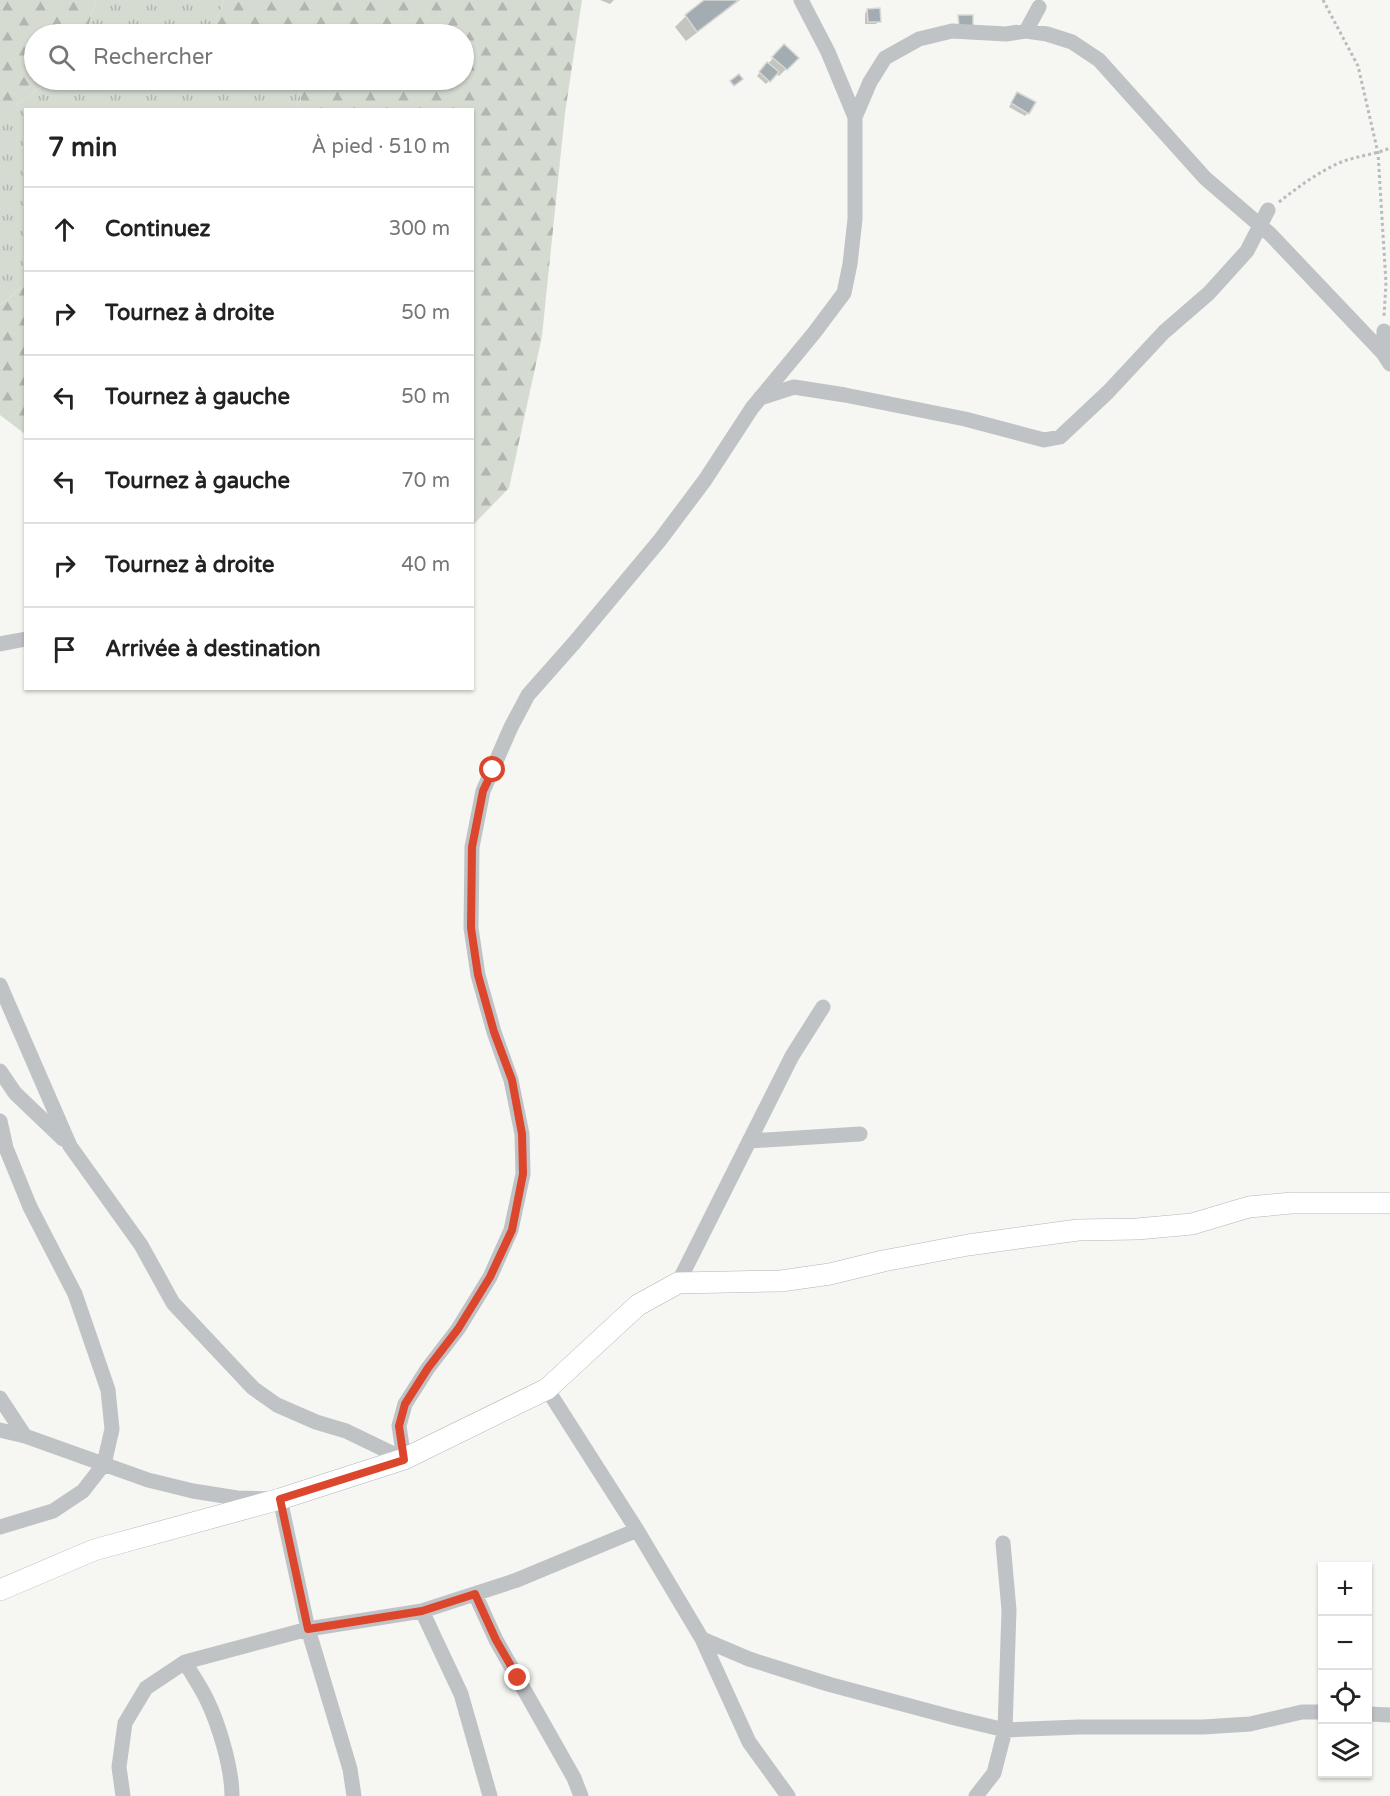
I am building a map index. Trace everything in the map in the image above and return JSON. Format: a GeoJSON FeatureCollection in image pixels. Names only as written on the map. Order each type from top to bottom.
{"type":"FeatureCollection","features":[{"type":"Feature","properties":{"kind":"street"},"geometry":{"type":"LineString","coordinates":[[404,1460],[399,1426],[405,1404],[428,1368],[458,1329],[490,1277],[512,1230],[523,1174],[522,1134],[512,1080],[494,1032],[478,975],[471,928],[472,847],[483,791],[511,727],[528,695],[660,540],[705,480],[760,398],[814,333],[843,293],[850,264],[855,219],[855,117],[828,52],[801,0]]}},
{"type":"Feature","properties":{"kind":"street"},"geometry":{"type":"LineString","coordinates":[[1026,31],[1039,7]]}},
{"type":"Feature","properties":{"kind":"street"},"geometry":{"type":"LineString","coordinates":[[855,117],[870,82],[885,58],[919,39],[952,31],[1006,34],[1026,31],[1047,34],[1072,42],[1099,60],[1205,178],[1270,234],[1387,358]]}},
{"type":"Feature","properties":{"kind":"street"},"geometry":{"type":"LineString","coordinates":[[760,398],[794,387],[955,417],[1044,440],[1060,437],[1108,392],[1164,333],[1209,293],[1247,251],[1268,210]]}},
{"type":"Feature","properties":{"kind":"street"},"geometry":{"type":"LineString","coordinates":[[1384,331],[1387,358]]}},
{"type":"Feature","properties":{"kind":"street"},"geometry":{"type":"LineString","coordinates":[[0,644],[24,639]]}},
{"type":"Feature","properties":{"kind":"street"},"geometry":{"type":"LineString","coordinates":[[0,985],[70,1146]]}},
{"type":"Feature","properties":{"kind":"street"},"geometry":{"type":"LineString","coordinates":[[678,1283],[792,1056],[823,1007]]}},
{"type":"Feature","properties":{"kind":"street"},"geometry":{"type":"LineString","coordinates":[[0,1071],[15,1093],[70,1146],[141,1245],[173,1303],[253,1388],[277,1405],[316,1422],[346,1431],[404,1460]]}},
{"type":"Feature","properties":{"kind":"street"},"geometry":{"type":"LineString","coordinates":[[0,1121],[6,1148],[30,1207],[75,1294],[108,1390],[112,1429],[104,1464],[83,1491],[53,1511],[0,1527]]}},
{"type":"Feature","properties":{"kind":"street"},"geometry":{"type":"LineString","coordinates":[[749,1141],[860,1134]]}},
{"type":"Feature","properties":{"kind":"street"},"geometry":{"type":"LineString","coordinates":[[0,1590],[94,1550],[280,1499],[404,1460],[547,1389],[638,1305],[678,1283],[781,1281],[830,1274],[883,1260],[968,1245],[1078,1230],[1192,1224],[1249,1207],[1292,1203],[1390,1203]]}},
{"type":"Feature","properties":{"kind":"street"},"geometry":{"type":"LineString","coordinates":[[547,1389],[637,1530],[702,1639],[749,1742],[788,1796]]}},
{"type":"Feature","properties":{"kind":"street"},"geometry":{"type":"LineString","coordinates":[[0,1398],[25,1436]]}},
{"type":"Feature","properties":{"kind":"street"},"geometry":{"type":"LineString","coordinates":[[0,1430],[25,1436],[148,1480],[193,1491],[237,1498],[280,1499]]}},
{"type":"Feature","properties":{"kind":"street"},"geometry":{"type":"LineString","coordinates":[[280,1499],[308,1629],[350,1769],[354,1796]]}},
{"type":"Feature","properties":{"kind":"street"},"geometry":{"type":"LineString","coordinates":[[123,1796],[119,1767],[125,1723],[146,1688],[185,1662],[308,1629],[422,1611],[517,1580],[637,1530]]}},
{"type":"Feature","properties":{"kind":"street"},"geometry":{"type":"LineString","coordinates":[[976,1796],[994,1773],[1005,1730],[1009,1610],[1003,1543]]}},
{"type":"Feature","properties":{"kind":"street"},"geometry":{"type":"LineString","coordinates":[[475,1594],[496,1640],[565,1761],[581,1796]]}},
{"type":"Feature","properties":{"kind":"street"},"geometry":{"type":"LineString","coordinates":[[422,1611],[461,1694],[490,1796]]}},
{"type":"Feature","properties":{"kind":"street"},"geometry":{"type":"LineString","coordinates":[[702,1639],[749,1659],[828,1684],[1005,1730],[1079,1727],[1203,1727],[1250,1724],[1302,1712],[1318,1712]]}},
{"type":"Feature","properties":{"kind":"street"},"geometry":{"type":"LineString","coordinates":[[185,1662],[207,1700],[222,1744],[232,1783],[232,1796]]}},
{"type":"Feature","properties":{"kind":"street"},"geometry":{"type":"LineString","coordinates":[[1372,1714],[1390,1715]]}},
{"type":"Feature","properties":{"kind":"path"},"geometry":{"type":"LineString","coordinates":[[1323,0],[1359,66],[1378,153],[1386,283],[1384,331]]}},
{"type":"Feature","properties":{"kind":"path"},"geometry":{"type":"LineString","coordinates":[[1268,210],[1310,178],[1341,162],[1390,148]]}},
{"type":"Feature","properties":{"kind":"green space"},"geometry":{"type":"Polygon","coordinates":[[[0,0],[96,0],[89,24],[24,24],[24,90],[37,90],[15,106],[0,106],[0,0]]]}},
{"type":"Feature","properties":{"kind":"green space"},"geometry":{"type":"Polygon","coordinates":[[[96,0],[224,0],[215,24],[89,24],[96,0]]]}},
{"type":"Feature","properties":{"kind":"green space"},"geometry":{"type":"Polygon","coordinates":[[[224,0],[582,0],[565,113],[542,336],[509,488],[474,524],[474,108],[295,108],[301,101],[299,90],[474,90],[474,24],[215,24],[224,0]]]}},
{"type":"Feature","properties":{"kind":"green space"},"geometry":{"type":"Polygon","coordinates":[[[37,90],[299,90],[301,101],[295,108],[24,108],[24,286],[0,305],[0,106],[15,106],[37,90]]]}},
{"type":"Feature","properties":{"kind":"green space"},"geometry":{"type":"Polygon","coordinates":[[[24,286],[24,433],[0,415],[0,305],[24,286]]]}},
{"type":"Feature","properties":{"kind":"building"},"geometry":{"type":"Polygon","coordinates":[[[704,0],[739,0],[697,32],[685,15],[704,0]]]}},
{"type":"Feature","properties":{"kind":"building"},"geometry":{"type":"Polygon","coordinates":[[[880,8],[881,22],[868,22],[867,9],[880,8]]]}},
{"type":"Feature","properties":{"kind":"building"},"geometry":{"type":"Polygon","coordinates":[[[958,15],[973,15],[973,26],[959,26],[958,15]]]}},
{"type":"Feature","properties":{"kind":"building"},"geometry":{"type":"Polygon","coordinates":[[[784,44],[799,58],[787,70],[772,57],[784,44]]]}},
{"type":"Feature","properties":{"kind":"building"},"geometry":{"type":"Polygon","coordinates":[[[767,62],[779,72],[770,82],[759,72],[767,62]]]}},
{"type":"Feature","properties":{"kind":"building"},"geometry":{"type":"Polygon","coordinates":[[[739,74],[743,79],[734,86],[730,81],[739,74]]]}},
{"type":"Feature","properties":{"kind":"building"},"geometry":{"type":"Polygon","coordinates":[[[1017,92],[1036,102],[1029,114],[1011,103],[1017,92]]]}},
{"type":"Feature","properties":{"kind":"route"},"geometry":{"type":"LineString","coordinates":[[493,770],[483,791],[472,847],[471,928],[478,975],[494,1032],[512,1080],[522,1134],[523,1174],[512,1230],[490,1277],[458,1329],[428,1368],[405,1404],[399,1426],[404,1460],[280,1499],[308,1629],[422,1611],[475,1594],[496,1640],[518,1678]]}}]}
